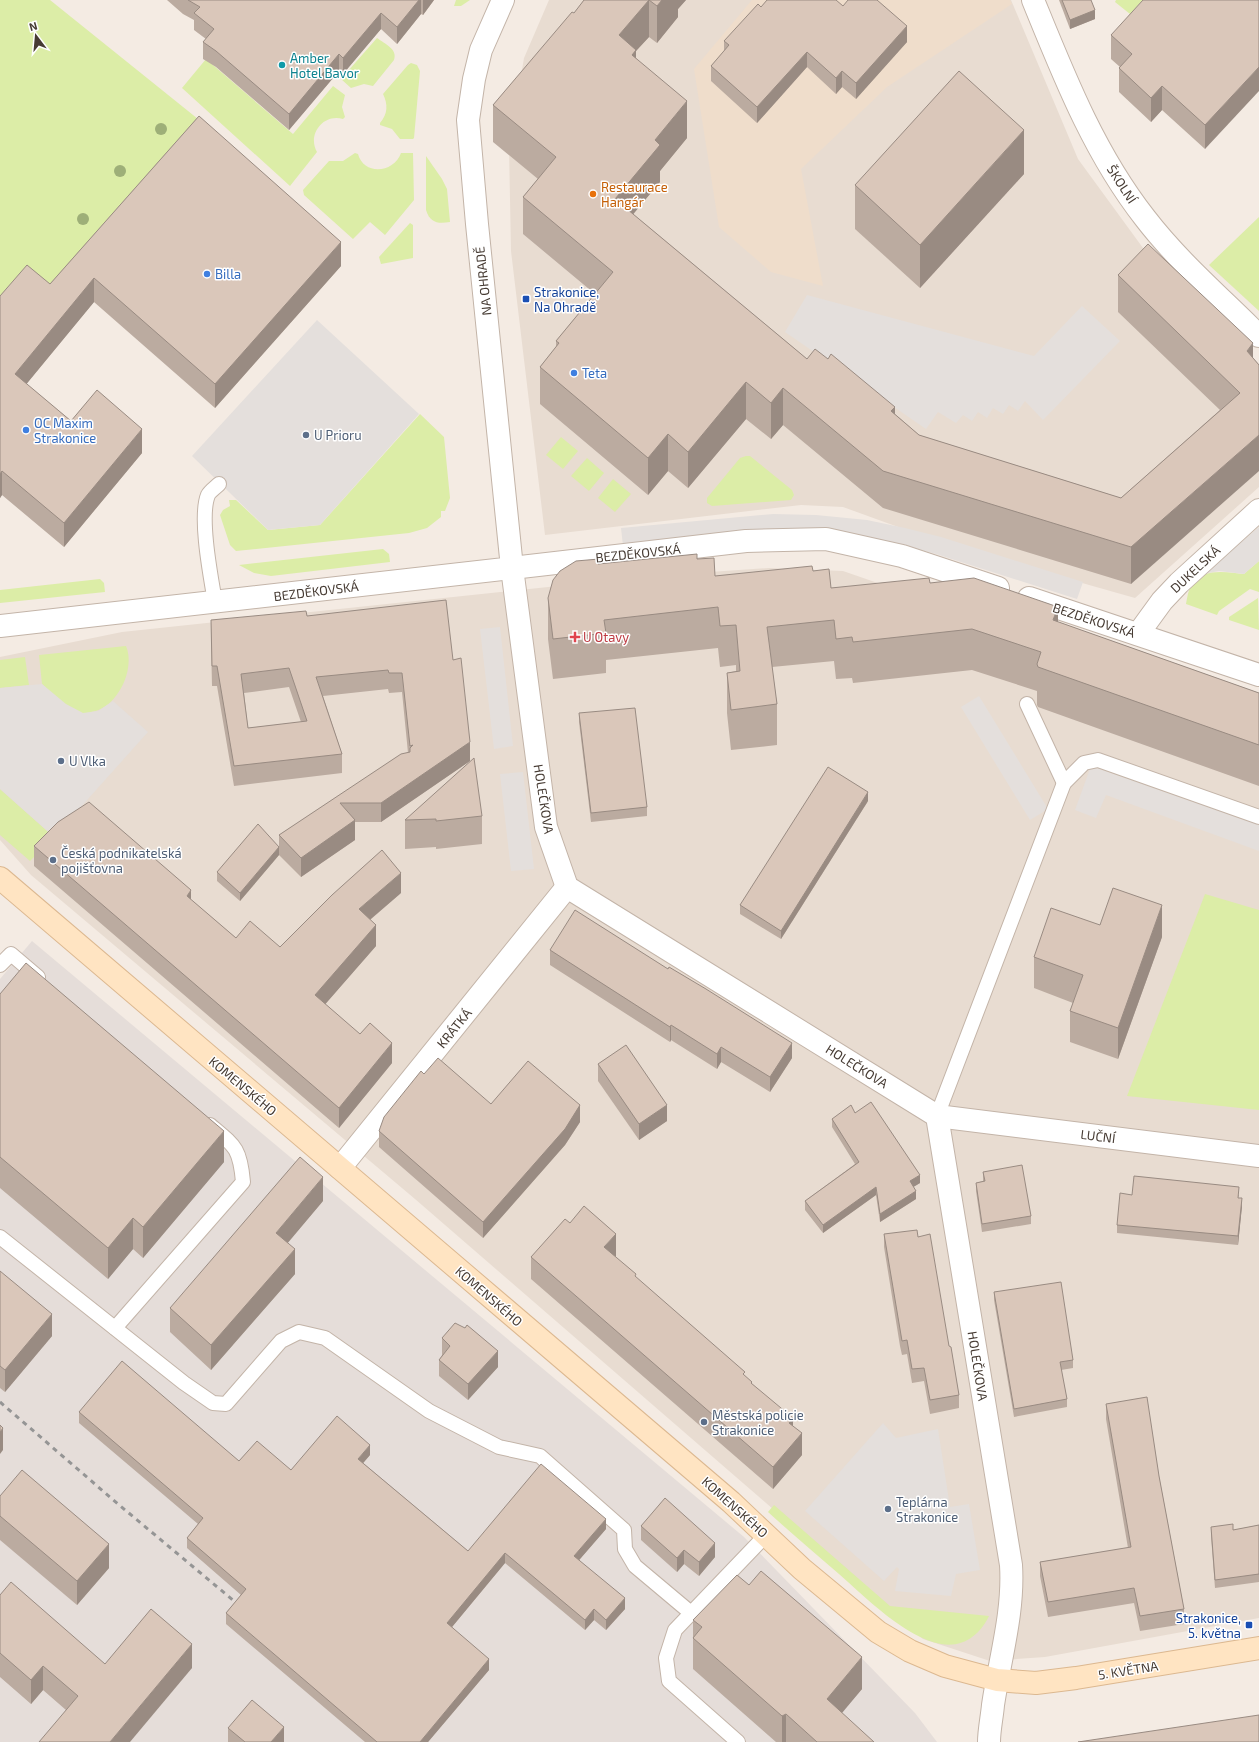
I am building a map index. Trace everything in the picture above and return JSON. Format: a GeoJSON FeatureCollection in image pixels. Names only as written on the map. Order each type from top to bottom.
{"type":"FeatureCollection","features":[{"type":"Feature","properties":{"kind":"main road","name":"KOMENSKÉHO"},"geometry":{"type":"LineString","coordinates":[[0,878],[731,1502],[802,1569],[878,1632],[910,1651],[945,1666],[997,1680]]}},
{"type":"Feature","properties":{"kind":"main road","name":"5. KVĚTNA"},"geometry":{"type":"LineString","coordinates":[[997,1680],[1036,1683],[1076,1678],[1259,1648]]}},
{"type":"Feature","properties":{"kind":"street","name":"NA OHRADĚ"},"geometry":{"type":"LineString","coordinates":[[503,0],[481,50],[474,80],[468,120],[477,224],[512,568]]}},
{"type":"Feature","properties":{"kind":"street","name":"ŠKOLNÍ"},"geometry":{"type":"LineString","coordinates":[[1033,0],[1075,101],[1094,139],[1125,192],[1165,244],[1259,336]]}},
{"type":"Feature","properties":{"kind":"street","name":"DUKELSKÁ"},"geometry":{"type":"LineString","coordinates":[[1138,634],[1162,601],[1173,589],[1259,510]]}},
{"type":"Feature","properties":{"kind":"street","name":"BEZDĚKOVSKÁ"},"geometry":{"type":"LineString","coordinates":[[0,626],[746,541],[826,540],[902,556],[1259,675]]}},
{"type":"Feature","properties":{"kind":"street","name":"HOLEČKOVA"},"geometry":{"type":"LineString","coordinates":[[512,568],[546,826],[567,888],[937,1116],[1011,1565],[1012,1586],[1010,1610],[997,1680],[989,1742]]}},
{"type":"Feature","properties":{"kind":"street","name":"KRÁTKÁ"},"geometry":{"type":"LineString","coordinates":[[340,1168],[567,888]]}},
{"type":"Feature","properties":{"kind":"street","name":"LUČNÍ"},"geometry":{"type":"LineString","coordinates":[[937,1116],[1259,1156]]}},
{"type":"Feature","properties":{"kind":"lane"},"geometry":{"type":"LineString","coordinates":[[215,602],[208,560],[205,508],[209,494],[219,484]]}},
{"type":"Feature","properties":{"kind":"lane"},"geometry":{"type":"LineString","coordinates":[[1027,704],[1064,783]]}},
{"type":"Feature","properties":{"kind":"lane"},"geometry":{"type":"LineString","coordinates":[[937,1116],[1064,783],[1084,763],[1098,760],[1259,817]]}},
{"type":"Feature","properties":{"kind":"lane"},"geometry":{"type":"LineString","coordinates":[[0,965],[10,954],[47,985]]}},
{"type":"Feature","properties":{"kind":"lane"},"geometry":{"type":"LineString","coordinates":[[115,1328],[243,1182],[241,1162],[233,1144],[197,1114]]}},
{"type":"Feature","properties":{"kind":"lane"},"geometry":{"type":"LineString","coordinates":[[0,1237],[184,1383],[213,1403],[226,1404],[281,1341],[299,1332],[325,1338],[429,1411],[499,1447],[540,1456],[624,1530],[625,1549],[635,1566],[691,1614]]}},
{"type":"Feature","properties":{"kind":"lane"},"geometry":{"type":"LineString","coordinates":[[738,1742],[669,1681],[666,1658],[675,1630],[766,1535]]}},
{"type":"Feature","properties":{"kind":"shaded area"},"geometry":{"type":"Polygon","coordinates":[[[549,0],[1011,0],[1078,159],[1143,248],[1259,364],[1259,487],[1135,598],[945,544],[843,507],[801,505],[545,535],[511,251],[509,147],[524,58],[549,0]]]}},
{"type":"Feature","properties":{"kind":"shaded area"},"geometry":{"type":"Polygon","coordinates":[[[752,0],[1010,0],[1012,4],[887,87],[801,169],[823,286],[771,272],[719,227],[694,69],[752,0]]]}},
{"type":"Feature","properties":{"kind":"shaded area"},"geometry":{"type":"Polygon","coordinates":[[[807,295],[1034,356],[1082,306],[1120,341],[1043,420],[1025,401],[1018,411],[1009,405],[1003,414],[993,408],[987,418],[978,412],[972,421],[963,415],[956,423],[938,412],[926,429],[785,332],[807,295]]]}},
{"type":"Feature","properties":{"kind":"shaded area","name":"U Prioru"},"geometry":{"type":"Polygon","coordinates":[[[317,320],[419,414],[320,525],[268,530],[192,456],[317,320]]]}},
{"type":"Feature","properties":{"kind":"shaded area"},"geometry":{"type":"Polygon","coordinates":[[[773,514],[816,515],[867,520],[905,528],[941,537],[1083,582],[1077,599],[936,554],[901,545],[623,546],[621,528],[773,514]]]}},
{"type":"Feature","properties":{"kind":"shaded area"},"geometry":{"type":"Polygon","coordinates":[[[1259,527],[1259,561],[1244,574],[1219,571],[1208,573],[1199,578],[1259,527]]]}},
{"type":"Feature","properties":{"kind":"shaded area"},"geometry":{"type":"Polygon","coordinates":[[[769,568],[843,571],[1259,715],[1259,1618],[1045,1657],[990,1661],[923,1639],[415,1199],[31,875],[0,840],[0,657],[122,632],[652,576],[769,568]]]}},
{"type":"Feature","properties":{"kind":"shaded area"},"geometry":{"type":"Polygon","coordinates":[[[500,627],[513,746],[494,749],[480,629],[500,627]]]}},
{"type":"Feature","properties":{"kind":"shaded area","name":"U Vlka"},"geometry":{"type":"Polygon","coordinates":[[[42,684],[66,704],[83,713],[98,711],[113,701],[148,732],[54,837],[0,789],[0,688],[42,684]]]}},
{"type":"Feature","properties":{"kind":"shaded area"},"geometry":{"type":"Polygon","coordinates":[[[979,696],[1048,809],[1030,820],[961,707],[979,696]]]}},
{"type":"Feature","properties":{"kind":"shaded area"},"geometry":{"type":"Polygon","coordinates":[[[1091,766],[1259,825],[1259,851],[1106,795],[1096,818],[1075,810],[1091,766]]]}},
{"type":"Feature","properties":{"kind":"shaded area"},"geometry":{"type":"Polygon","coordinates":[[[523,772],[534,869],[511,871],[500,774],[523,772]]]}},
{"type":"Feature","properties":{"kind":"shaded area"},"geometry":{"type":"Polygon","coordinates":[[[32,941],[744,1537],[915,1713],[937,1742],[0,1742],[0,979],[32,941]]]}},
{"type":"Feature","properties":{"kind":"shaded area","name":"Teplárna Strakonice"},"geometry":{"type":"Polygon","coordinates":[[[883,1423],[896,1438],[938,1429],[950,1507],[969,1504],[980,1570],[956,1574],[951,1596],[895,1591],[899,1569],[897,1567],[884,1581],[805,1511],[883,1423]]]}},
{"type":"Feature","properties":{"kind":"green space"},"geometry":{"type":"Polygon","coordinates":[[[0,0],[50,0],[198,119],[44,303],[0,308],[0,0]]]}},
{"type":"Feature","properties":{"kind":"green space"},"geometry":{"type":"Polygon","coordinates":[[[456,0],[470,0],[461,6],[454,6],[456,0]]]}},
{"type":"Feature","properties":{"kind":"green space"},"geometry":{"type":"Polygon","coordinates":[[[1116,0],[1143,0],[1130,14],[1115,2],[1116,0]]]}},
{"type":"Feature","properties":{"kind":"green space"},"geometry":{"type":"Polygon","coordinates":[[[377,38],[392,50],[395,56],[394,60],[373,86],[364,84],[351,88],[341,79],[377,38]]]}},
{"type":"Feature","properties":{"kind":"green space"},"geometry":{"type":"Polygon","coordinates":[[[206,59],[293,134],[333,86],[345,95],[342,107],[345,117],[343,119],[329,119],[323,122],[319,127],[314,139],[314,145],[317,152],[290,186],[182,88],[206,59]]]}},
{"type":"Feature","properties":{"kind":"green space"},"geometry":{"type":"Polygon","coordinates":[[[411,63],[417,65],[420,71],[414,138],[400,139],[392,129],[380,125],[386,113],[386,101],[383,94],[411,63]]]}},
{"type":"Feature","properties":{"kind":"green space"},"geometry":{"type":"Polygon","coordinates":[[[355,153],[358,154],[361,161],[366,166],[372,169],[379,169],[392,165],[401,153],[413,153],[414,200],[385,235],[370,222],[353,239],[304,195],[303,190],[329,161],[343,161],[355,153]]]}},
{"type":"Feature","properties":{"kind":"green space"},"geometry":{"type":"Polygon","coordinates":[[[426,156],[447,189],[450,222],[435,222],[430,218],[426,210],[426,156]]]}},
{"type":"Feature","properties":{"kind":"green space"},"geometry":{"type":"Polygon","coordinates":[[[1259,217],[1259,311],[1209,265],[1259,217]]]}},
{"type":"Feature","properties":{"kind":"green space"},"geometry":{"type":"Polygon","coordinates":[[[410,223],[413,225],[413,258],[381,264],[379,257],[410,223]]]}},
{"type":"Feature","properties":{"kind":"green space"},"geometry":{"type":"Polygon","coordinates":[[[420,414],[444,437],[450,498],[445,511],[441,511],[441,517],[427,528],[409,533],[236,551],[230,545],[220,515],[223,510],[230,506],[229,500],[236,500],[268,530],[320,525],[420,414]]]}},
{"type":"Feature","properties":{"kind":"green space"},"geometry":{"type":"Polygon","coordinates":[[[561,437],[578,451],[563,469],[546,455],[561,437]]]}},
{"type":"Feature","properties":{"kind":"green space"},"geometry":{"type":"Polygon","coordinates":[[[750,456],[792,490],[794,495],[791,500],[712,506],[707,503],[707,498],[740,458],[750,456]]]}},
{"type":"Feature","properties":{"kind":"green space"},"geometry":{"type":"Polygon","coordinates":[[[587,458],[604,473],[589,491],[571,476],[587,458]]]}},
{"type":"Feature","properties":{"kind":"green space"},"geometry":{"type":"Polygon","coordinates":[[[613,479],[631,494],[615,512],[598,498],[613,479]]]}},
{"type":"Feature","properties":{"kind":"green space"},"geometry":{"type":"Polygon","coordinates":[[[383,549],[389,554],[390,562],[271,576],[254,573],[239,565],[383,549]]]}},
{"type":"Feature","properties":{"kind":"green space"},"geometry":{"type":"Polygon","coordinates":[[[1259,561],[1259,592],[1250,589],[1219,611],[1217,615],[1186,604],[1191,586],[1195,580],[1201,576],[1215,572],[1244,574],[1259,561]]]}},
{"type":"Feature","properties":{"kind":"green space"},"geometry":{"type":"Polygon","coordinates":[[[100,579],[104,583],[105,592],[0,603],[0,590],[100,579]]]}},
{"type":"Feature","properties":{"kind":"green space"},"geometry":{"type":"Polygon","coordinates":[[[1258,598],[1259,630],[1229,620],[1229,617],[1258,598]]]}},
{"type":"Feature","properties":{"kind":"green space"},"geometry":{"type":"Polygon","coordinates":[[[126,646],[128,666],[122,686],[109,704],[100,709],[85,713],[76,711],[60,701],[42,684],[39,655],[126,646]]]}},
{"type":"Feature","properties":{"kind":"green space"},"geometry":{"type":"Polygon","coordinates":[[[25,657],[29,685],[0,688],[0,660],[25,657]]]}},
{"type":"Feature","properties":{"kind":"green space"},"geometry":{"type":"Polygon","coordinates":[[[0,789],[54,837],[30,861],[0,835],[0,789]]]}},
{"type":"Feature","properties":{"kind":"green space"},"geometry":{"type":"Polygon","coordinates":[[[1205,894],[1259,910],[1259,1110],[1127,1096],[1205,894]]]}},
{"type":"Feature","properties":{"kind":"green space"},"geometry":{"type":"Polygon","coordinates":[[[774,1505],[890,1606],[989,1616],[976,1634],[970,1639],[957,1644],[941,1644],[914,1634],[873,1605],[768,1512],[774,1505]]]}},
{"type":"Feature","properties":{"kind":"building","name":"Amber Hotel Bavor"},"geometry":{"type":"Polygon","coordinates":[[[188,0],[419,0],[397,27],[381,13],[343,58],[339,54],[289,114],[216,51],[203,42],[214,29],[194,13],[200,7],[188,0]]]}},
{"type":"Feature","properties":{"kind":"building"},"geometry":{"type":"Polygon","coordinates":[[[584,0],[649,0],[619,35],[636,50],[632,55],[687,101],[655,140],[660,145],[615,199],[807,359],[815,349],[828,359],[831,354],[895,407],[891,411],[919,435],[1121,498],[1240,393],[1118,275],[1148,244],[1253,343],[1247,351],[1259,365],[1259,435],[1131,547],[883,471],[783,388],[771,403],[746,382],[688,452],[668,434],[648,458],[540,367],[559,343],[556,341],[613,272],[523,197],[556,157],[493,105],[572,12],[574,13],[584,0]]]}},
{"type":"Feature","properties":{"kind":"building"},"geometry":{"type":"Polygon","coordinates":[[[649,0],[662,0],[657,6],[649,0]]]}},
{"type":"Feature","properties":{"kind":"building"},"geometry":{"type":"Polygon","coordinates":[[[767,0],[836,0],[843,6],[848,0],[877,0],[907,26],[856,83],[842,71],[836,78],[807,52],[757,107],[711,66],[729,45],[724,41],[758,4],[761,7],[767,0]]]}},
{"type":"Feature","properties":{"kind":"building"},"geometry":{"type":"Polygon","coordinates":[[[1062,0],[1091,0],[1095,10],[1070,20],[1062,0]]]}},
{"type":"Feature","properties":{"kind":"building"},"geometry":{"type":"Polygon","coordinates":[[[1143,0],[1259,0],[1259,67],[1205,125],[1162,86],[1151,98],[1119,68],[1132,54],[1111,35],[1143,0]]]}},
{"type":"Feature","properties":{"kind":"building"},"geometry":{"type":"Polygon","coordinates":[[[959,71],[1024,130],[920,245],[855,185],[959,71]]]}},
{"type":"Feature","properties":{"kind":"building"},"geometry":{"type":"Polygon","coordinates":[[[199,116],[341,242],[215,384],[94,278],[15,374],[71,421],[97,390],[142,429],[64,523],[2,471],[0,474],[0,296],[27,265],[50,284],[199,116]]]}},
{"type":"Feature","properties":{"kind":"building"},"geometry":{"type":"Polygon","coordinates":[[[697,554],[697,559],[714,558],[715,576],[812,566],[813,571],[829,569],[831,588],[929,578],[930,583],[974,578],[1058,607],[1053,620],[1259,693],[1259,745],[1038,667],[1037,664],[1041,652],[972,629],[853,642],[852,637],[836,639],[834,620],[767,627],[777,704],[731,710],[727,673],[740,671],[736,625],[720,626],[718,607],[604,620],[606,633],[553,639],[548,598],[553,580],[560,571],[576,561],[599,559],[598,564],[697,554]]]}},
{"type":"Feature","properties":{"kind":"building"},"geometry":{"type":"Polygon","coordinates":[[[446,600],[453,660],[461,658],[470,742],[381,803],[340,803],[355,820],[301,858],[279,835],[401,754],[410,752],[410,748],[413,745],[410,746],[402,673],[389,673],[388,670],[316,677],[342,754],[234,766],[217,666],[212,666],[211,620],[306,611],[307,616],[446,600]],[[289,668],[241,674],[248,728],[307,721],[289,668]]]}},
{"type":"Feature","properties":{"kind":"building"},"geometry":{"type":"Polygon","coordinates":[[[635,708],[647,807],[591,813],[579,713],[635,708]]]}},
{"type":"Feature","properties":{"kind":"building"},"geometry":{"type":"Polygon","coordinates":[[[474,758],[482,816],[436,821],[436,819],[405,820],[474,758]]]}},
{"type":"Feature","properties":{"kind":"building"},"geometry":{"type":"Polygon","coordinates":[[[828,767],[868,792],[781,931],[740,905],[828,767]]]}},
{"type":"Feature","properties":{"kind":"building"},"geometry":{"type":"Polygon","coordinates":[[[89,802],[191,890],[187,896],[236,938],[250,921],[280,947],[332,895],[382,850],[401,873],[359,909],[376,925],[315,995],[360,1034],[370,1023],[392,1043],[339,1108],[34,846],[58,822],[89,802]]]}},
{"type":"Feature","properties":{"kind":"building"},"geometry":{"type":"Polygon","coordinates":[[[258,824],[279,847],[240,893],[217,872],[258,824]]]}},
{"type":"Feature","properties":{"kind":"building"},"geometry":{"type":"Polygon","coordinates":[[[1113,888],[1162,905],[1118,1028],[1070,1011],[1083,975],[1034,957],[1051,908],[1100,925],[1113,888]]]}},
{"type":"Feature","properties":{"kind":"building"},"geometry":{"type":"Polygon","coordinates":[[[575,910],[668,969],[669,967],[706,989],[792,1043],[770,1077],[721,1047],[717,1054],[671,1025],[670,1027],[550,950],[575,910]]]}},
{"type":"Feature","properties":{"kind":"building"},"geometry":{"type":"Polygon","coordinates":[[[26,963],[224,1131],[143,1227],[133,1218],[108,1248],[0,1157],[0,994],[26,963]]]}},
{"type":"Feature","properties":{"kind":"building"},"geometry":{"type":"Polygon","coordinates":[[[626,1045],[667,1105],[639,1124],[598,1064],[626,1045]]]}},
{"type":"Feature","properties":{"kind":"building"},"geometry":{"type":"Polygon","coordinates":[[[438,1058],[491,1104],[528,1061],[580,1105],[565,1129],[483,1222],[379,1131],[384,1117],[421,1071],[424,1074],[438,1058]]]}},
{"type":"Feature","properties":{"kind":"building"},"geometry":{"type":"Polygon","coordinates":[[[871,1102],[920,1175],[910,1181],[916,1191],[880,1214],[876,1187],[823,1225],[805,1201],[859,1162],[832,1119],[851,1105],[855,1113],[871,1102]]]}},
{"type":"Feature","properties":{"kind":"building"},"geometry":{"type":"Polygon","coordinates":[[[300,1157],[323,1177],[276,1233],[295,1249],[211,1345],[170,1308],[300,1157]]]}},
{"type":"Feature","properties":{"kind":"building"},"geometry":{"type":"Polygon","coordinates":[[[1022,1165],[1031,1216],[982,1224],[976,1183],[985,1181],[983,1172],[1022,1165]]]}},
{"type":"Feature","properties":{"kind":"building"},"geometry":{"type":"Polygon","coordinates":[[[1134,1176],[1239,1187],[1238,1198],[1242,1198],[1238,1236],[1117,1225],[1120,1193],[1132,1195],[1134,1176]]]}},
{"type":"Feature","properties":{"kind":"building"},"geometry":{"type":"Polygon","coordinates":[[[584,1206],[616,1234],[604,1247],[745,1372],[743,1374],[752,1382],[751,1383],[793,1418],[789,1423],[802,1433],[773,1467],[531,1257],[565,1219],[570,1223],[584,1206]]]}},
{"type":"Feature","properties":{"kind":"building"},"geometry":{"type":"Polygon","coordinates":[[[917,1230],[918,1237],[930,1234],[959,1395],[930,1400],[924,1368],[912,1369],[907,1340],[902,1341],[884,1234],[917,1230]]]}},
{"type":"Feature","properties":{"kind":"building"},"geometry":{"type":"Polygon","coordinates":[[[0,1271],[52,1314],[5,1370],[0,1366],[0,1271]]]}},
{"type":"Feature","properties":{"kind":"building"},"geometry":{"type":"Polygon","coordinates":[[[1061,1282],[1073,1360],[1060,1362],[1067,1399],[1014,1409],[994,1292],[1061,1282]]]}},
{"type":"Feature","properties":{"kind":"building"},"geometry":{"type":"Polygon","coordinates":[[[455,1323],[465,1328],[467,1325],[498,1351],[468,1384],[439,1360],[450,1346],[442,1338],[455,1323]]]}},
{"type":"Feature","properties":{"kind":"building"},"geometry":{"type":"Polygon","coordinates":[[[122,1361],[239,1461],[257,1441],[291,1470],[337,1416],[370,1445],[358,1459],[468,1551],[541,1464],[606,1519],[574,1556],[625,1598],[606,1620],[594,1609],[585,1620],[505,1553],[447,1623],[489,1659],[420,1742],[377,1742],[226,1613],[246,1589],[187,1538],[203,1518],[79,1412],[122,1361]]]}},
{"type":"Feature","properties":{"kind":"building"},"geometry":{"type":"Polygon","coordinates":[[[1147,1397],[1159,1476],[1184,1609],[1140,1616],[1134,1588],[1048,1602],[1040,1562],[1131,1547],[1106,1404],[1147,1397]]]}},
{"type":"Feature","properties":{"kind":"building"},"geometry":{"type":"Polygon","coordinates":[[[0,1425],[3,1428],[0,1432],[0,1425]]]}},
{"type":"Feature","properties":{"kind":"building"},"geometry":{"type":"Polygon","coordinates":[[[22,1470],[109,1544],[77,1581],[0,1516],[0,1496],[22,1470]]]}},
{"type":"Feature","properties":{"kind":"building"},"geometry":{"type":"Polygon","coordinates":[[[665,1498],[715,1543],[699,1562],[684,1550],[677,1558],[641,1526],[665,1498]]]}},
{"type":"Feature","properties":{"kind":"building"},"geometry":{"type":"Polygon","coordinates":[[[1233,1524],[1233,1530],[1259,1525],[1259,1574],[1215,1580],[1211,1527],[1233,1524]]]}},
{"type":"Feature","properties":{"kind":"building"},"geometry":{"type":"Polygon","coordinates":[[[761,1571],[862,1657],[827,1699],[874,1742],[817,1742],[786,1714],[782,1716],[693,1638],[702,1627],[693,1620],[737,1575],[749,1585],[761,1571]]]}},
{"type":"Feature","properties":{"kind":"building"},"geometry":{"type":"Polygon","coordinates":[[[11,1582],[105,1664],[151,1609],[192,1644],[110,1742],[39,1742],[78,1696],[43,1666],[31,1680],[0,1653],[0,1595],[11,1582]]]}},
{"type":"Feature","properties":{"kind":"building"},"geometry":{"type":"Polygon","coordinates":[[[252,1700],[284,1727],[271,1742],[245,1742],[228,1728],[252,1700]]]}},
{"type":"Feature","properties":{"kind":"building"},"geometry":{"type":"Polygon","coordinates":[[[1259,1715],[1259,1742],[1078,1742],[1259,1715]]]}},
{"type":"Feature","properties":{"kind":"railway"},"geometry":{"type":"LineString","coordinates":[[0,1402],[118,1504],[240,1606]]}},
{"type":"Feature","properties":{"kind":"place","name":"Amber Hotel Bavor"},"geometry":{"type":"Point","coordinates":[282,65]}},
{"type":"Feature","properties":{"kind":"place","name":"Restaurace Hangár"},"geometry":{"type":"Point","coordinates":[593,194]}},
{"type":"Feature","properties":{"kind":"place","name":"Billa"},"geometry":{"type":"Point","coordinates":[207,274]}},
{"type":"Feature","properties":{"kind":"place","name":"Strakonice, Na Ohradě"},"geometry":{"type":"Point","coordinates":[526,299]}},
{"type":"Feature","properties":{"kind":"place","name":"Teta"},"geometry":{"type":"Point","coordinates":[574,373]}},
{"type":"Feature","properties":{"kind":"place","name":"OC Maxim Strakonice"},"geometry":{"type":"Point","coordinates":[26,430]}},
{"type":"Feature","properties":{"kind":"place","name":"U Prioru"},"geometry":{"type":"Point","coordinates":[306,435]}},
{"type":"Feature","properties":{"kind":"place","name":"U Otavy"},"geometry":{"type":"Point","coordinates":[575,637]}},
{"type":"Feature","properties":{"kind":"place","name":"U Vlka"},"geometry":{"type":"Point","coordinates":[61,761]}},
{"type":"Feature","properties":{"kind":"place","name":"Česká podnikatelská pojišťovna"},"geometry":{"type":"Point","coordinates":[53,860]}},
{"type":"Feature","properties":{"kind":"place","name":"Městská policie Strakonice"},"geometry":{"type":"Point","coordinates":[704,1422]}},
{"type":"Feature","properties":{"kind":"place","name":"Teplárna Strakonice"},"geometry":{"type":"Point","coordinates":[888,1509]}},
{"type":"Feature","properties":{"kind":"place","name":"Strakonice, 5. května"},"geometry":{"type":"Point","coordinates":[1249,1625]}}]}
